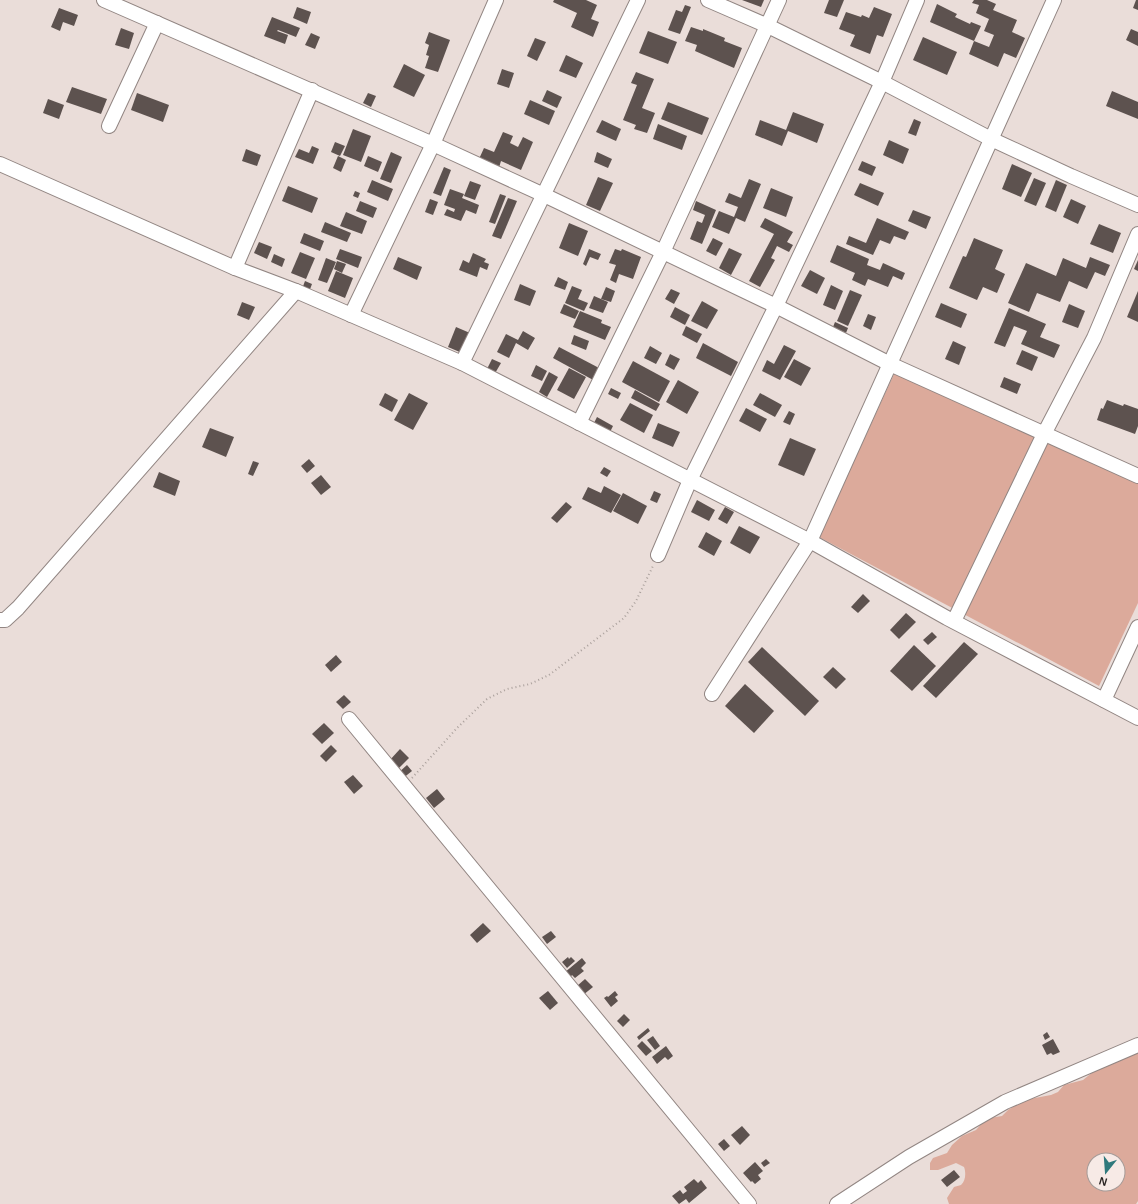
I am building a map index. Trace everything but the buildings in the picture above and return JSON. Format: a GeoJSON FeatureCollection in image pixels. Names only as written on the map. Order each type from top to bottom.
{"type":"FeatureCollection","features":[{"type":"Feature","properties":{"kind":"street"},"geometry":{"type":"LineString","coordinates":[[104,0],[312,90],[544,195],[776,306],[890,364],[1138,476]]}},
{"type":"Feature","properties":{"kind":"street"},"geometry":{"type":"LineString","coordinates":[[351,316],[433,144],[496,0]]}},
{"type":"Feature","properties":{"kind":"street"},"geometry":{"type":"LineString","coordinates":[[462,363],[638,0]]}},
{"type":"Feature","properties":{"kind":"street"},"geometry":{"type":"LineString","coordinates":[[708,0],[768,26],[882,82],[991,139],[1138,205]]}},
{"type":"Feature","properties":{"kind":"street"},"geometry":{"type":"LineString","coordinates":[[579,423],[663,252],[779,0]]}},
{"type":"Feature","properties":{"kind":"street"},"geometry":{"type":"LineString","coordinates":[[658,555],[690,480],[776,306],[882,82],[917,0]]}},
{"type":"Feature","properties":{"kind":"street"},"geometry":{"type":"LineString","coordinates":[[712,694],[810,541],[1054,0]]}},
{"type":"Feature","properties":{"kind":"street"},"geometry":{"type":"LineString","coordinates":[[109,126],[157,23]]}},
{"type":"Feature","properties":{"kind":"street"},"geometry":{"type":"LineString","coordinates":[[235,268],[312,90]]}},
{"type":"Feature","properties":{"kind":"street"},"geometry":{"type":"LineString","coordinates":[[0,164],[235,268],[296,292],[462,363],[810,541],[954,621],[1138,718]]}},
{"type":"Feature","properties":{"kind":"street"},"geometry":{"type":"LineString","coordinates":[[954,621],[1044,434],[1094,338],[1138,234]]}},
{"type":"Feature","properties":{"kind":"street"},"geometry":{"type":"LineString","coordinates":[[0,620],[5,620],[18,608],[296,292]]}},
{"type":"Feature","properties":{"kind":"street"},"geometry":{"type":"LineString","coordinates":[[1104,700],[1138,627]]}},
{"type":"Feature","properties":{"kind":"street"},"geometry":{"type":"LineString","coordinates":[[349,719],[748,1204]]}},
{"type":"Feature","properties":{"kind":"street"},"geometry":{"type":"LineString","coordinates":[[837,1204],[909,1157],[1005,1102],[1138,1045]]}},
{"type":"Feature","properties":{"kind":"path"},"geometry":{"type":"LineString","coordinates":[[405,786],[457,728],[486,699],[507,689],[530,684],[549,675],[624,618],[636,601],[658,555]]}},
{"type":"Feature","properties":{"kind":"shaded area"},"geometry":{"type":"Polygon","coordinates":[[[895,372],[1138,482],[1138,603],[1099,686],[819,537],[895,372]]]}},
{"type":"Feature","properties":{"kind":"shaded area"},"geometry":{"type":"Polygon","coordinates":[[[1138,1050],[1138,1201],[1136,1204],[949,1204],[947,1198],[954,1187],[961,1185],[965,1179],[964,1167],[956,1163],[938,1170],[930,1170],[930,1163],[933,1158],[947,1153],[952,1145],[962,1136],[976,1130],[983,1122],[990,1118],[1002,1116],[1008,1110],[1024,1100],[1051,1095],[1058,1092],[1064,1085],[1083,1080],[1104,1063],[1138,1050]]]}}]}
